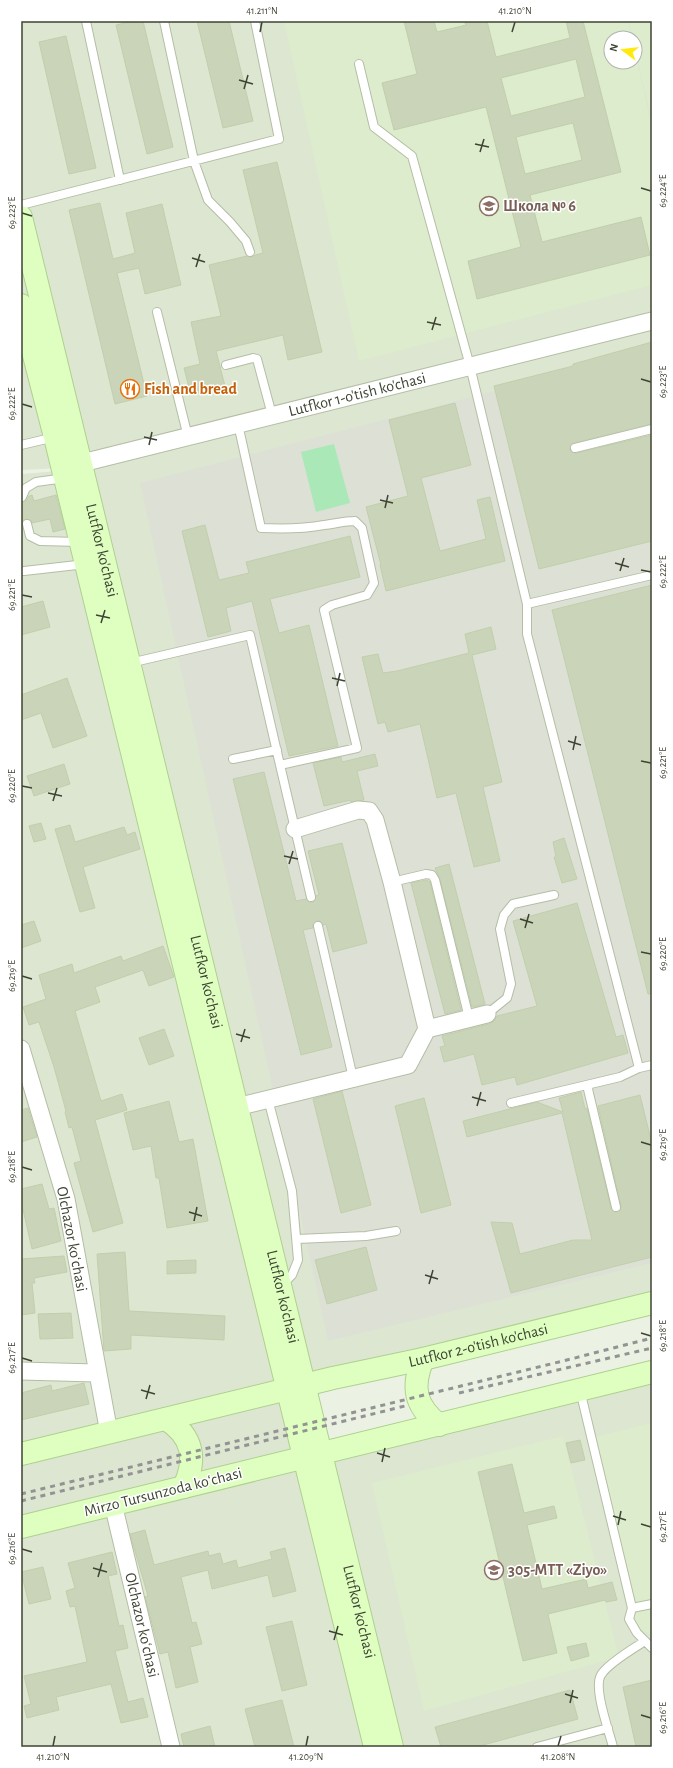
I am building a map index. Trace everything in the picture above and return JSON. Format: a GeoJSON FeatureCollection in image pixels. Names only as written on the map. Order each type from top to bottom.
{"type":"FeatureCollection","features":[{"type":"Feature","properties":{"kind":"main road","name":"Lutfkor ko'chasi"},"geometry":{"type":"LineString","coordinates":[[21,217],[70,470],[81,542],[86,564],[228,1109],[313,1455],[392,1747]]}},
{"type":"Feature","properties":{"kind":"main road","name":"Lutfkor ko'chasi"},"geometry":{"type":"LineString","coordinates":[[21,305],[55,437],[70,470],[129,663],[228,1109],[280,1287],[296,1388]]}},
{"type":"Feature","properties":{"kind":"main road","name":"Lutfkor 2-o'tish ko'chasi"},"geometry":{"type":"LineString","coordinates":[[296,1388],[333,1378],[423,1359],[652,1303]]}},
{"type":"Feature","properties":{"kind":"main road"},"geometry":{"type":"LineString","coordinates":[[423,1359],[418,1376],[416,1394],[426,1413],[439,1425]]}},
{"type":"Feature","properties":{"kind":"main road"},"geometry":{"type":"LineString","coordinates":[[313,1455],[652,1372]]}},
{"type":"Feature","properties":{"kind":"main road"},"geometry":{"type":"LineString","coordinates":[[21,1454],[296,1388]]}},
{"type":"Feature","properties":{"kind":"main road"},"geometry":{"type":"LineString","coordinates":[[166,1419],[175,1425],[182,1433],[190,1449],[191,1469],[184,1487]]}},
{"type":"Feature","properties":{"kind":"main road","name":"Lutfkor ko'chasi"},"geometry":{"type":"LineString","coordinates":[[313,1455],[375,1747]]}},
{"type":"Feature","properties":{"kind":"main road","name":"Mirzo Tursunzoda koʻchasi"},"geometry":{"type":"LineString","coordinates":[[21,1527],[313,1455]]}},
{"type":"Feature","properties":{"kind":"street","name":"Lutfkor 1-o'tish ko'chasi"},"geometry":{"type":"LineString","coordinates":[[70,470],[238,424],[652,321]]}},
{"type":"Feature","properties":{"kind":"street"},"geometry":{"type":"LineString","coordinates":[[228,1109],[408,1065],[426,1029],[392,882],[375,820],[369,811],[358,810],[295,829]]}},
{"type":"Feature","properties":{"kind":"street"},"geometry":{"type":"LineString","coordinates":[[426,1029],[488,1014]]}},
{"type":"Feature","properties":{"kind":"street","name":"Olchazor koʻchasi"},"geometry":{"type":"LineString","coordinates":[[21,1049],[66,1199],[96,1373],[109,1433]]}},
{"type":"Feature","properties":{"kind":"street"},"geometry":{"type":"LineString","coordinates":[[21,1372],[96,1373]]}},
{"type":"Feature","properties":{"kind":"street","name":"Olchazor koʻchasi"},"geometry":{"type":"LineString","coordinates":[[114,1504],[171,1747]]}},
{"type":"Feature","properties":{"kind":"lane"},"geometry":{"type":"LineString","coordinates":[[86,21],[120,180]]}},
{"type":"Feature","properties":{"kind":"lane"},"geometry":{"type":"LineString","coordinates":[[164,21],[194,161],[208,200],[246,241],[250,252]]}},
{"type":"Feature","properties":{"kind":"lane"},"geometry":{"type":"LineString","coordinates":[[21,205],[279,139],[255,21]]}},
{"type":"Feature","properties":{"kind":"lane"},"geometry":{"type":"LineString","coordinates":[[359,64],[374,127],[412,156],[470,366],[527,604],[527,634],[639,1068]]}},
{"type":"Feature","properties":{"kind":"lane"},"geometry":{"type":"LineString","coordinates":[[157,312],[188,437]]}},
{"type":"Feature","properties":{"kind":"lane"},"geometry":{"type":"LineString","coordinates":[[226,365],[253,358],[257,359],[272,416]]}},
{"type":"Feature","properties":{"kind":"lane"},"geometry":{"type":"LineString","coordinates":[[238,424],[261,528],[285,529],[324,525],[342,521],[354,521],[362,528],[374,583],[367,595],[332,605],[324,610],[357,748],[280,765]]}},
{"type":"Feature","properties":{"kind":"lane"},"geometry":{"type":"LineString","coordinates":[[575,448],[652,428]]}},
{"type":"Feature","properties":{"kind":"lane"},"geometry":{"type":"LineString","coordinates":[[21,446],[55,437]]}},
{"type":"Feature","properties":{"kind":"lane"},"geometry":{"type":"LineString","coordinates":[[22,497],[26,488],[36,482],[70,470]]}},
{"type":"Feature","properties":{"kind":"lane"},"geometry":{"type":"LineString","coordinates":[[27,524],[30,536],[40,542],[81,542]]}},
{"type":"Feature","properties":{"kind":"lane"},"geometry":{"type":"LineString","coordinates":[[24,571],[86,564]]}},
{"type":"Feature","properties":{"kind":"lane"},"geometry":{"type":"LineString","coordinates":[[527,604],[652,575]]}},
{"type":"Feature","properties":{"kind":"lane"},"geometry":{"type":"LineString","coordinates":[[129,663],[250,635],[311,898]]}},
{"type":"Feature","properties":{"kind":"lane"},"geometry":{"type":"LineString","coordinates":[[233,759],[277,750]]}},
{"type":"Feature","properties":{"kind":"lane"},"geometry":{"type":"LineString","coordinates":[[392,882],[426,874],[432,875],[435,880],[469,1018]]}},
{"type":"Feature","properties":{"kind":"lane"},"geometry":{"type":"LineString","coordinates":[[488,1014],[507,998],[511,984],[500,929],[504,915],[513,904],[554,895]]}},
{"type":"Feature","properties":{"kind":"lane"},"geometry":{"type":"LineString","coordinates":[[318,926],[354,1078]]}},
{"type":"Feature","properties":{"kind":"lane"},"geometry":{"type":"LineString","coordinates":[[511,1103],[620,1077],[639,1068],[652,1065]]}},
{"type":"Feature","properties":{"kind":"lane"},"geometry":{"type":"LineString","coordinates":[[587,1085],[616,1207]]}},
{"type":"Feature","properties":{"kind":"lane"},"geometry":{"type":"LineString","coordinates":[[268,1099],[292,1191],[297,1239],[298,1260],[292,1275],[280,1287]]}},
{"type":"Feature","properties":{"kind":"lane"},"geometry":{"type":"LineString","coordinates":[[297,1239],[366,1236],[396,1231]]}},
{"type":"Feature","properties":{"kind":"lane"},"geometry":{"type":"LineString","coordinates":[[580,1389],[632,1608],[629,1619],[637,1633],[652,1648]]}},
{"type":"Feature","properties":{"kind":"lane"},"geometry":{"type":"LineString","coordinates":[[632,1608],[652,1604]]}},
{"type":"Feature","properties":{"kind":"lane"},"geometry":{"type":"LineString","coordinates":[[613,1747],[599,1690],[599,1680],[606,1668],[645,1641]]}},
{"type":"Feature","properties":{"kind":"lane"},"geometry":{"type":"LineString","coordinates":[[537,1747],[608,1728]]}},
{"type":"Feature","properties":{"kind":"shaded area"},"geometry":{"type":"Polygon","coordinates":[[[21,21],[652,21],[652,1303],[304,1387],[63,468],[21,470],[21,21]]]}},
{"type":"Feature","properties":{"kind":"shaded area","name":"Школа № 6"},"geometry":{"type":"Polygon","coordinates":[[[284,21],[628,21],[630,30],[603,30],[603,70],[639,70],[652,127],[652,285],[359,361],[284,21]]]}},
{"type":"Feature","properties":{"kind":"shaded area"},"geometry":{"type":"Polygon","coordinates":[[[629,21],[652,21],[652,122],[640,70],[643,70],[643,30],[631,30],[629,21]]]}},
{"type":"Feature","properties":{"kind":"shaded area"},"geometry":{"type":"Polygon","coordinates":[[[652,350],[652,1263],[328,1341],[140,483],[652,350]]]}},
{"type":"Feature","properties":{"kind":"shaded area"},"geometry":{"type":"Polygon","coordinates":[[[59,471],[373,1747],[21,1747],[21,474],[59,471]]]}},
{"type":"Feature","properties":{"kind":"shaded area"},"geometry":{"type":"Polygon","coordinates":[[[652,1372],[652,1747],[392,1747],[320,1453],[652,1372]]]}},
{"type":"Feature","properties":{"kind":"shaded area"},"geometry":{"type":"Polygon","coordinates":[[[652,1423],[652,1636],[636,1626],[595,1437],[652,1423]]]}},
{"type":"Feature","properties":{"kind":"shaded area","name":"305-MTT «Ziyo»"},"geometry":{"type":"Polygon","coordinates":[[[563,1436],[619,1657],[424,1711],[372,1483],[563,1436]]]}},
{"type":"Feature","properties":{"kind":"green space"},"geometry":{"type":"Polygon","coordinates":[[[334,444],[350,503],[316,512],[301,452],[334,444]]]}},
{"type":"Feature","properties":{"kind":"building"},"geometry":{"type":"Polygon","coordinates":[[[134,21],[143,21],[173,147],[147,154],[116,25],[134,21]]]}},
{"type":"Feature","properties":{"kind":"building"},"geometry":{"type":"Polygon","coordinates":[[[197,21],[229,21],[253,121],[223,128],[197,21]]]}},
{"type":"Feature","properties":{"kind":"building"},"geometry":{"type":"Polygon","coordinates":[[[404,21],[434,21],[437,32],[466,25],[464,21],[487,21],[496,57],[570,38],[566,21],[583,21],[621,172],[530,195],[542,242],[641,217],[650,255],[477,299],[468,261],[521,247],[486,107],[394,130],[382,83],[417,74],[404,21]],[[576,59],[501,78],[511,116],[585,97],[576,59]],[[573,123],[516,137],[525,174],[582,160],[573,123]]]}},
{"type":"Feature","properties":{"kind":"building"},"geometry":{"type":"Polygon","coordinates":[[[66,36],[96,168],[69,174],[39,42],[66,36]]]}},
{"type":"Feature","properties":{"kind":"building"},"geometry":{"type":"Polygon","coordinates":[[[277,162],[322,352],[288,360],[283,335],[216,351],[225,386],[191,395],[184,368],[200,364],[191,322],[221,316],[209,265],[247,256],[252,257],[263,253],[243,170],[277,162]]]}},
{"type":"Feature","properties":{"kind":"building"},"geometry":{"type":"Polygon","coordinates":[[[100,203],[113,259],[135,253],[126,213],[162,204],[181,285],[145,294],[139,268],[117,273],[147,396],[115,404],[69,210],[100,203]]]}},
{"type":"Feature","properties":{"kind":"building"},"geometry":{"type":"Polygon","coordinates":[[[652,342],[652,424],[574,443],[571,444],[570,449],[571,452],[576,453],[652,435],[652,541],[539,569],[494,386],[573,366],[573,364],[652,342]]]}},
{"type":"Feature","properties":{"kind":"building"},"geometry":{"type":"Polygon","coordinates":[[[455,403],[471,465],[421,478],[440,551],[486,539],[477,500],[490,497],[505,561],[386,591],[366,507],[408,496],[389,420],[455,403]]]}},
{"type":"Feature","properties":{"kind":"building"},"geometry":{"type":"Polygon","coordinates":[[[32,495],[34,501],[56,495],[65,529],[53,532],[50,519],[32,523],[31,520],[26,519],[23,520],[21,526],[21,502],[25,502],[29,496],[32,495]]]}},
{"type":"Feature","properties":{"kind":"building"},"geometry":{"type":"Polygon","coordinates":[[[205,525],[219,580],[249,573],[246,562],[350,536],[360,577],[270,599],[279,633],[309,625],[338,746],[289,756],[252,601],[226,608],[231,631],[208,637],[182,531],[205,525]]]}},
{"type":"Feature","properties":{"kind":"building"},"geometry":{"type":"Polygon","coordinates":[[[652,585],[652,994],[648,994],[552,610],[652,585]]]}},
{"type":"Feature","properties":{"kind":"building"},"geometry":{"type":"Polygon","coordinates":[[[43,601],[50,627],[21,635],[21,607],[43,601]]]}},
{"type":"Feature","properties":{"kind":"building"},"geometry":{"type":"Polygon","coordinates":[[[491,627],[496,649],[472,655],[502,782],[483,787],[500,861],[474,867],[456,793],[437,798],[420,724],[388,732],[385,722],[378,724],[362,657],[378,654],[383,673],[397,671],[469,653],[465,634],[491,627]]]}},
{"type":"Feature","properties":{"kind":"building"},"geometry":{"type":"Polygon","coordinates":[[[67,678],[87,736],[53,748],[41,713],[21,720],[21,695],[67,678]]]}},
{"type":"Feature","properties":{"kind":"building"},"geometry":{"type":"Polygon","coordinates":[[[375,754],[378,766],[357,771],[364,800],[351,802],[351,800],[324,806],[313,763],[341,757],[342,762],[375,754]]]}},
{"type":"Feature","properties":{"kind":"building"},"geometry":{"type":"Polygon","coordinates":[[[64,764],[70,784],[34,796],[27,776],[64,764]]]}},
{"type":"Feature","properties":{"kind":"building"},"geometry":{"type":"Polygon","coordinates":[[[264,772],[296,901],[306,899],[309,902],[313,902],[316,896],[319,895],[308,851],[342,843],[367,943],[333,952],[326,924],[323,925],[320,921],[316,921],[313,924],[313,928],[303,930],[332,1047],[301,1055],[233,779],[264,772]]]}},
{"type":"Feature","properties":{"kind":"building"},"geometry":{"type":"Polygon","coordinates":[[[41,823],[46,839],[34,842],[29,826],[41,823]]]}},
{"type":"Feature","properties":{"kind":"building"},"geometry":{"type":"Polygon","coordinates":[[[70,825],[75,842],[124,827],[127,835],[135,832],[140,849],[83,867],[95,908],[80,912],[55,829],[70,825]]]}},
{"type":"Feature","properties":{"kind":"building"},"geometry":{"type":"Polygon","coordinates":[[[564,838],[577,879],[562,883],[554,857],[556,857],[553,842],[564,838]]]}},
{"type":"Feature","properties":{"kind":"building"},"geometry":{"type":"Polygon","coordinates":[[[449,864],[485,1004],[472,1007],[440,879],[435,868],[449,864]]]}},
{"type":"Feature","properties":{"kind":"building"},"geometry":{"type":"Polygon","coordinates":[[[426,880],[430,882],[461,1010],[445,1014],[411,883],[426,880]]]}},
{"type":"Feature","properties":{"kind":"building"},"geometry":{"type":"Polygon","coordinates":[[[577,903],[616,1037],[623,1035],[628,1053],[517,1085],[515,1077],[482,1085],[474,1054],[444,1062],[440,1047],[445,1046],[442,1036],[489,1024],[494,1021],[497,1016],[537,1006],[513,921],[577,903]]]}},
{"type":"Feature","properties":{"kind":"building"},"geometry":{"type":"Polygon","coordinates":[[[34,921],[41,941],[21,948],[21,925],[34,921]]]}},
{"type":"Feature","properties":{"kind":"building"},"geometry":{"type":"Polygon","coordinates":[[[163,946],[174,977],[149,986],[143,970],[95,987],[100,1002],[75,1011],[101,1101],[122,1094],[127,1110],[95,1120],[123,1223],[93,1232],[74,1163],[81,1161],[72,1127],[69,1128],[54,1067],[39,1022],[29,1025],[23,1007],[46,999],[39,975],[72,964],[74,973],[121,956],[123,961],[163,946]]]}},
{"type":"Feature","properties":{"kind":"building"},"geometry":{"type":"Polygon","coordinates":[[[164,1029],[174,1056],[149,1065],[139,1038],[164,1029]]]}},
{"type":"Feature","properties":{"kind":"building"},"geometry":{"type":"Polygon","coordinates":[[[342,1091],[371,1205],[341,1213],[313,1099],[342,1091]]]}},
{"type":"Feature","properties":{"kind":"building"},"geometry":{"type":"Polygon","coordinates":[[[581,1092],[585,1109],[587,1108],[611,1208],[615,1212],[620,1211],[621,1206],[598,1106],[640,1095],[652,1144],[652,1257],[511,1293],[491,1222],[512,1223],[520,1254],[573,1240],[592,1240],[562,1113],[467,1137],[463,1121],[537,1102],[563,1112],[559,1098],[581,1092]]]}},
{"type":"Feature","properties":{"kind":"building"},"geometry":{"type":"Polygon","coordinates":[[[424,1098],[451,1205],[421,1213],[395,1106],[424,1098]]]}},
{"type":"Feature","properties":{"kind":"building"},"geometry":{"type":"Polygon","coordinates":[[[169,1101],[179,1142],[193,1139],[208,1221],[167,1228],[159,1178],[156,1178],[151,1146],[133,1150],[124,1113],[169,1101]]]}},
{"type":"Feature","properties":{"kind":"building"},"geometry":{"type":"Polygon","coordinates":[[[28,1108],[37,1137],[21,1142],[21,1110],[28,1108]]]}},
{"type":"Feature","properties":{"kind":"building"},"geometry":{"type":"Polygon","coordinates":[[[42,1184],[49,1209],[54,1208],[61,1241],[32,1249],[21,1201],[21,1189],[42,1184]]]}},
{"type":"Feature","properties":{"kind":"building"},"geometry":{"type":"Polygon","coordinates":[[[366,1247],[377,1290],[327,1304],[315,1260],[366,1247]]]}},
{"type":"Feature","properties":{"kind":"building"},"geometry":{"type":"Polygon","coordinates":[[[125,1252],[129,1311],[225,1316],[224,1340],[131,1335],[131,1349],[104,1351],[97,1254],[125,1252]]]}},
{"type":"Feature","properties":{"kind":"building"},"geometry":{"type":"Polygon","coordinates":[[[64,1256],[67,1272],[34,1278],[35,1283],[32,1283],[35,1313],[21,1315],[21,1259],[64,1256]]]}},
{"type":"Feature","properties":{"kind":"building"},"geometry":{"type":"Polygon","coordinates":[[[196,1260],[196,1273],[167,1274],[167,1261],[196,1260]]]}},
{"type":"Feature","properties":{"kind":"building"},"geometry":{"type":"Polygon","coordinates":[[[71,1313],[73,1338],[40,1339],[38,1314],[71,1313]]]}},
{"type":"Feature","properties":{"kind":"building"},"geometry":{"type":"Polygon","coordinates":[[[84,1383],[89,1404],[21,1420],[21,1393],[51,1385],[52,1391],[84,1383]]]}},
{"type":"Feature","properties":{"kind":"building"},"geometry":{"type":"Polygon","coordinates":[[[580,1440],[585,1460],[571,1463],[566,1443],[580,1440]]]}},
{"type":"Feature","properties":{"kind":"building"},"geometry":{"type":"Polygon","coordinates":[[[512,1464],[524,1513],[554,1506],[557,1518],[527,1525],[542,1589],[586,1579],[588,1588],[612,1582],[617,1600],[606,1602],[605,1600],[548,1614],[557,1653],[523,1661],[478,1472],[512,1464]]]}},
{"type":"Feature","properties":{"kind":"building"},"geometry":{"type":"Polygon","coordinates":[[[145,1530],[154,1565],[208,1551],[209,1556],[220,1553],[223,1564],[236,1560],[238,1568],[272,1559],[270,1552],[285,1548],[296,1591],[273,1597],[268,1575],[212,1589],[208,1570],[181,1577],[192,1623],[196,1622],[202,1644],[190,1647],[198,1682],[176,1688],[168,1652],[160,1654],[145,1597],[148,1596],[130,1534],[145,1530]]]}},
{"type":"Feature","properties":{"kind":"building"},"geometry":{"type":"Polygon","coordinates":[[[112,1552],[117,1574],[108,1576],[119,1626],[123,1625],[128,1648],[115,1651],[128,1702],[143,1698],[148,1717],[121,1723],[111,1684],[56,1697],[59,1710],[27,1718],[24,1706],[31,1704],[24,1676],[87,1662],[75,1606],[70,1607],[66,1591],[75,1588],[68,1563],[112,1552]]]}},
{"type":"Feature","properties":{"kind":"building"},"geometry":{"type":"Polygon","coordinates":[[[43,1567],[51,1599],[29,1604],[21,1572],[43,1567]]]}},
{"type":"Feature","properties":{"kind":"building"},"geometry":{"type":"Polygon","coordinates":[[[292,1621],[307,1685],[282,1691],[266,1627],[292,1621]]]}},
{"type":"Feature","properties":{"kind":"building"},"geometry":{"type":"Polygon","coordinates":[[[586,1643],[589,1656],[571,1661],[567,1647],[586,1643]]]}},
{"type":"Feature","properties":{"kind":"building"},"geometry":{"type":"Polygon","coordinates":[[[652,1680],[652,1747],[636,1747],[623,1687],[652,1680]]]}},
{"type":"Feature","properties":{"kind":"building"},"geometry":{"type":"Polygon","coordinates":[[[570,1690],[578,1719],[476,1747],[441,1747],[435,1727],[570,1690]]]}},
{"type":"Feature","properties":{"kind":"building"},"geometry":{"type":"Polygon","coordinates":[[[282,1700],[294,1747],[255,1747],[245,1709],[282,1700]]]}},
{"type":"Feature","properties":{"kind":"building"},"geometry":{"type":"Polygon","coordinates":[[[210,1726],[215,1747],[184,1747],[181,1734],[210,1726]]]}},
{"type":"Feature","properties":{"kind":"railway"},"geometry":{"type":"LineString","coordinates":[[21,1494],[652,1338]]}},
{"type":"Feature","properties":{"kind":"railway"},"geometry":{"type":"LineString","coordinates":[[459,1393],[652,1348]]}},
{"type":"Feature","properties":{"kind":"railway"},"geometry":{"type":"LineString","coordinates":[[21,1501],[409,1405]]}},
{"type":"Feature","properties":{"kind":"place","name":"Школа № 6"},"geometry":{"type":"Point","coordinates":[489,206]}},
{"type":"Feature","properties":{"kind":"place","name":"Fish and bread"},"geometry":{"type":"Point","coordinates":[130,389]}},
{"type":"Feature","properties":{"kind":"place","name":"305-MTT «Ziyo»"},"geometry":{"type":"Point","coordinates":[494,1570]}}]}
